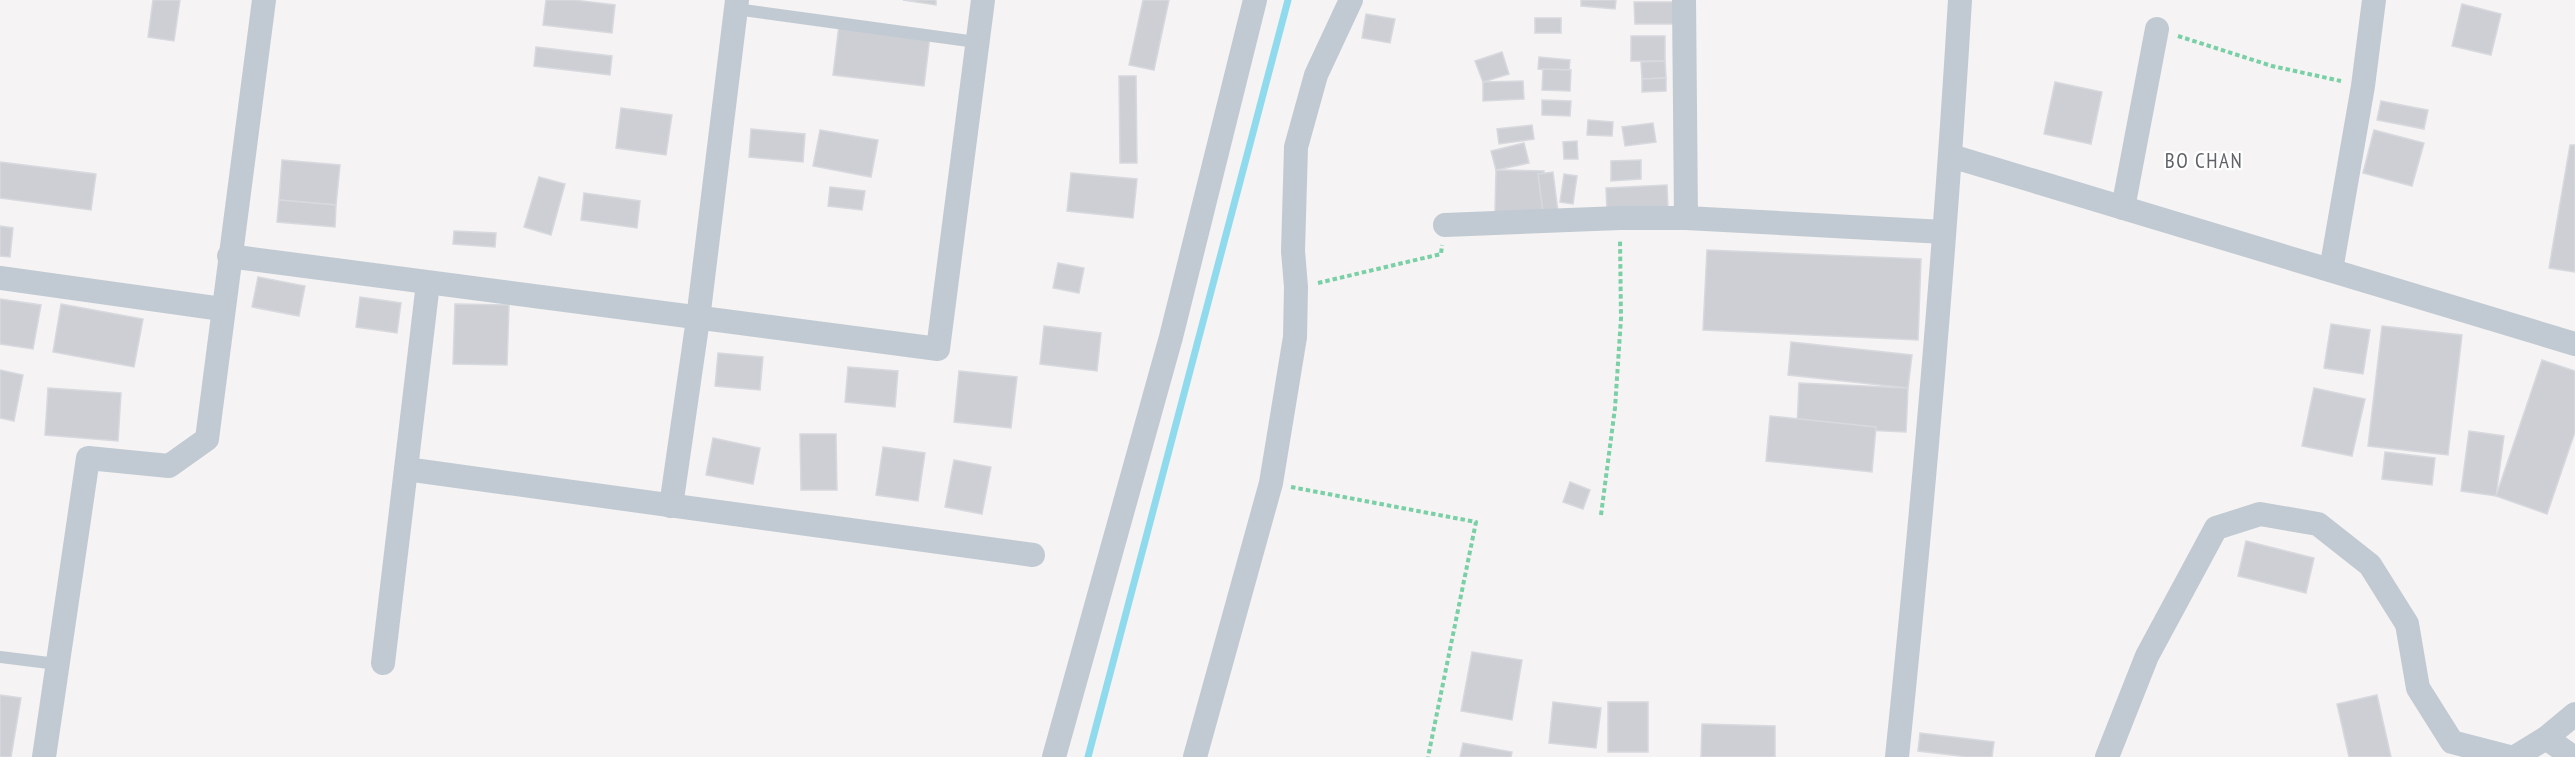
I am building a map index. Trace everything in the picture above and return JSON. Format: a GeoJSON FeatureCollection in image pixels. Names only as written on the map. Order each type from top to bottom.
{"type":"FeatureCollection","features":[{"type":"Feature","properties":{"kind":"street"},"geometry":{"type":"LineString","coordinates":[[44,757],[88,458],[169,466],[207,439],[222,309],[264,0]]}},
{"type":"Feature","properties":{"kind":"street"},"geometry":{"type":"LineString","coordinates":[[229,256],[938,349],[983,0]]}},
{"type":"Feature","properties":{"kind":"street"},"geometry":{"type":"LineString","coordinates":[[1054,757],[1171,336],[1255,0]]}},
{"type":"Feature","properties":{"kind":"street"},"geometry":{"type":"LineString","coordinates":[[1195,757],[1271,483],[1295,337],[1296,287],[1293,251],[1296,147],[1316,75],[1351,0]]}},
{"type":"Feature","properties":{"kind":"street"},"geometry":{"type":"LineString","coordinates":[[1684,0],[1686,218]]}},
{"type":"Feature","properties":{"kind":"street"},"geometry":{"type":"LineString","coordinates":[[1897,757],[1914,595],[1951,156],[1960,0]]}},
{"type":"Feature","properties":{"kind":"street"},"geometry":{"type":"LineString","coordinates":[[2331,270],[2363,86],[2374,0]]}},
{"type":"Feature","properties":{"kind":"street"},"geometry":{"type":"LineString","coordinates":[[671,506],[698,319],[737,4]]}},
{"type":"Feature","properties":{"kind":"street"},"geometry":{"type":"LineString","coordinates":[[2123,208],[2157,29]]}},
{"type":"Feature","properties":{"kind":"street"},"geometry":{"type":"LineString","coordinates":[[1951,156],[2575,344]]}},
{"type":"Feature","properties":{"kind":"street"},"geometry":{"type":"LineString","coordinates":[[1445,225],[1620,218],[1686,218],[1944,232]]}},
{"type":"Feature","properties":{"kind":"street"},"geometry":{"type":"LineString","coordinates":[[0,278],[222,309]]}},
{"type":"Feature","properties":{"kind":"street"},"geometry":{"type":"LineString","coordinates":[[383,663],[428,283]]}},
{"type":"Feature","properties":{"kind":"street"},"geometry":{"type":"LineString","coordinates":[[406,469],[1033,555]]}},
{"type":"Feature","properties":{"kind":"street"},"geometry":{"type":"LineString","coordinates":[[2107,757],[2147,656],[2216,528],[2260,514],[2318,524],[2370,565],[2407,624],[2418,687],[2452,742],[2510,757]]}},
{"type":"Feature","properties":{"kind":"street"},"geometry":{"type":"LineString","coordinates":[[2515,757],[2546,738],[2575,714]]}},
{"type":"Feature","properties":{"kind":"street"},"geometry":{"type":"LineString","coordinates":[[2546,738],[2573,757]]}},
{"type":"Feature","properties":{"kind":"lane"},"geometry":{"type":"LineString","coordinates":[[737,4],[976,42]]}},
{"type":"Feature","properties":{"kind":"lane"},"geometry":{"type":"LineString","coordinates":[[0,657],[57,664]]}},
{"type":"Feature","properties":{"kind":"path"},"geometry":{"type":"LineString","coordinates":[[2157,29],[2272,66],[2363,86]]}},
{"type":"Feature","properties":{"kind":"path"},"geometry":{"type":"LineString","coordinates":[[1601,514],[1615,408],[1621,318],[1620,218]]}},
{"type":"Feature","properties":{"kind":"path"},"geometry":{"type":"LineString","coordinates":[[1296,287],[1441,254],[1445,225]]}},
{"type":"Feature","properties":{"kind":"path"},"geometry":{"type":"LineString","coordinates":[[1271,483],[1476,522],[1428,757]]}},
{"type":"Feature","properties":{"kind":"building"},"geometry":{"type":"Polygon","coordinates":[[[153,0],[180,0],[174,41],[148,37],[153,0]]]}},
{"type":"Feature","properties":{"kind":"building"},"geometry":{"type":"Polygon","coordinates":[[[546,0],[574,0],[615,5],[612,33],[543,25],[546,0]]]}},
{"type":"Feature","properties":{"kind":"building"},"geometry":{"type":"Polygon","coordinates":[[[903,0],[936,0],[936,5],[903,0]]]}},
{"type":"Feature","properties":{"kind":"building"},"geometry":{"type":"Polygon","coordinates":[[[1143,0],[1169,0],[1154,70],[1129,65],[1143,0]]]}},
{"type":"Feature","properties":{"kind":"building"},"geometry":{"type":"Polygon","coordinates":[[[1581,0],[1616,0],[1615,9],[1581,6],[1581,0]]]}},
{"type":"Feature","properties":{"kind":"building"},"geometry":{"type":"Polygon","coordinates":[[[1634,2],[1674,2],[1674,24],[1635,24],[1634,2]]]}},
{"type":"Feature","properties":{"kind":"building"},"geometry":{"type":"Polygon","coordinates":[[[2462,4],[2501,14],[2491,55],[2452,46],[2462,4]]]}},
{"type":"Feature","properties":{"kind":"building"},"geometry":{"type":"Polygon","coordinates":[[[1366,14],[1395,19],[1390,43],[1362,38],[1366,14]]]}},
{"type":"Feature","properties":{"kind":"building"},"geometry":{"type":"Polygon","coordinates":[[[1535,18],[1561,18],[1561,33],[1535,33],[1535,18]]]}},
{"type":"Feature","properties":{"kind":"building"},"geometry":{"type":"Polygon","coordinates":[[[839,25],[930,36],[924,86],[833,75],[839,25]]]}},
{"type":"Feature","properties":{"kind":"building"},"geometry":{"type":"Polygon","coordinates":[[[1631,36],[1665,36],[1665,61],[1631,61],[1631,36]]]}},
{"type":"Feature","properties":{"kind":"building"},"geometry":{"type":"Polygon","coordinates":[[[536,47],[612,56],[610,75],[534,66],[536,47]]]}},
{"type":"Feature","properties":{"kind":"building"},"geometry":{"type":"Polygon","coordinates":[[[1502,52],[1509,74],[1483,82],[1475,61],[1502,52]]]}},
{"type":"Feature","properties":{"kind":"building"},"geometry":{"type":"Polygon","coordinates":[[[1539,57],[1570,60],[1569,72],[1538,69],[1539,57]]]}},
{"type":"Feature","properties":{"kind":"building"},"geometry":{"type":"Polygon","coordinates":[[[1665,61],[1666,78],[1642,79],[1641,62],[1665,61]]]}},
{"type":"Feature","properties":{"kind":"building"},"geometry":{"type":"Polygon","coordinates":[[[1543,69],[1571,70],[1570,91],[1542,90],[1543,69]]]}},
{"type":"Feature","properties":{"kind":"building"},"geometry":{"type":"Polygon","coordinates":[[[1119,76],[1136,76],[1137,163],[1120,163],[1119,76]]]}},
{"type":"Feature","properties":{"kind":"building"},"geometry":{"type":"Polygon","coordinates":[[[1666,78],[1666,91],[1642,92],[1642,79],[1666,78]]]}},
{"type":"Feature","properties":{"kind":"building"},"geometry":{"type":"Polygon","coordinates":[[[1523,81],[1524,99],[1483,101],[1483,82],[1523,81]]]}},
{"type":"Feature","properties":{"kind":"building"},"geometry":{"type":"Polygon","coordinates":[[[2055,82],[2102,92],[2091,144],[2044,134],[2055,82]]]}},
{"type":"Feature","properties":{"kind":"building"},"geometry":{"type":"Polygon","coordinates":[[[1542,100],[1571,101],[1570,116],[1542,115],[1542,100]]]}},
{"type":"Feature","properties":{"kind":"building"},"geometry":{"type":"Polygon","coordinates":[[[2381,101],[2428,110],[2424,129],[2377,120],[2381,101]]]}},
{"type":"Feature","properties":{"kind":"building"},"geometry":{"type":"Polygon","coordinates":[[[621,108],[672,115],[666,155],[616,148],[621,108]]]}},
{"type":"Feature","properties":{"kind":"building"},"geometry":{"type":"Polygon","coordinates":[[[1588,120],[1613,122],[1612,136],[1587,135],[1588,120]]]}},
{"type":"Feature","properties":{"kind":"building"},"geometry":{"type":"Polygon","coordinates":[[[1653,123],[1656,142],[1625,146],[1622,127],[1653,123]]]}},
{"type":"Feature","properties":{"kind":"building"},"geometry":{"type":"Polygon","coordinates":[[[1532,125],[1534,139],[1499,144],[1497,129],[1532,125]]]}},
{"type":"Feature","properties":{"kind":"building"},"geometry":{"type":"Polygon","coordinates":[[[751,129],[805,134],[803,162],[749,157],[751,129]]]}},
{"type":"Feature","properties":{"kind":"building"},"geometry":{"type":"Polygon","coordinates":[[[820,130],[878,140],[871,177],[813,166],[820,130]]]}},
{"type":"Feature","properties":{"kind":"building"},"geometry":{"type":"Polygon","coordinates":[[[2374,130],[2424,143],[2412,186],[2363,173],[2374,130]]]}},
{"type":"Feature","properties":{"kind":"building"},"geometry":{"type":"Polygon","coordinates":[[[1577,141],[1578,159],[1564,159],[1563,142],[1577,141]]]}},
{"type":"Feature","properties":{"kind":"building"},"geometry":{"type":"Polygon","coordinates":[[[1524,143],[1529,163],[1496,170],[1491,151],[1524,143]]]}},
{"type":"Feature","properties":{"kind":"building"},"geometry":{"type":"Polygon","coordinates":[[[2570,145],[2575,145],[2575,272],[2549,268],[2570,145]]]}},
{"type":"Feature","properties":{"kind":"building"},"geometry":{"type":"Polygon","coordinates":[[[282,160],[340,165],[336,205],[279,200],[282,160]]]}},
{"type":"Feature","properties":{"kind":"building"},"geometry":{"type":"Polygon","coordinates":[[[1641,160],[1641,179],[1611,181],[1611,161],[1641,160]]]}},
{"type":"Feature","properties":{"kind":"building"},"geometry":{"type":"Polygon","coordinates":[[[0,162],[96,174],[91,210],[0,198],[0,162]]]}},
{"type":"Feature","properties":{"kind":"building"},"geometry":{"type":"Polygon","coordinates":[[[1496,170],[1544,171],[1543,213],[1495,212],[1496,170]]]}},
{"type":"Feature","properties":{"kind":"building"},"geometry":{"type":"Polygon","coordinates":[[[1553,172],[1558,212],[1543,213],[1538,174],[1553,172]]]}},
{"type":"Feature","properties":{"kind":"building"},"geometry":{"type":"Polygon","coordinates":[[[1071,173],[1137,179],[1133,218],[1067,211],[1071,173]]]}},
{"type":"Feature","properties":{"kind":"building"},"geometry":{"type":"Polygon","coordinates":[[[1564,174],[1577,176],[1573,204],[1560,202],[1564,174]]]}},
{"type":"Feature","properties":{"kind":"building"},"geometry":{"type":"Polygon","coordinates":[[[539,177],[565,184],[551,235],[524,227],[539,177]]]}},
{"type":"Feature","properties":{"kind":"building"},"geometry":{"type":"Polygon","coordinates":[[[1667,185],[1668,209],[1607,212],[1606,188],[1667,185]]]}},
{"type":"Feature","properties":{"kind":"building"},"geometry":{"type":"Polygon","coordinates":[[[830,187],[865,191],[862,210],[828,206],[830,187]]]}},
{"type":"Feature","properties":{"kind":"building"},"geometry":{"type":"Polygon","coordinates":[[[584,193],[640,201],[637,228],[581,220],[584,193]]]}},
{"type":"Feature","properties":{"kind":"building"},"geometry":{"type":"Polygon","coordinates":[[[279,200],[336,205],[335,227],[277,222],[279,200]]]}},
{"type":"Feature","properties":{"kind":"building"},"geometry":{"type":"Polygon","coordinates":[[[0,226],[13,228],[10,257],[0,256],[0,226]]]}},
{"type":"Feature","properties":{"kind":"building"},"geometry":{"type":"Polygon","coordinates":[[[454,231],[496,233],[495,247],[453,244],[454,231]]]}},
{"type":"Feature","properties":{"kind":"building"},"geometry":{"type":"Polygon","coordinates":[[[1707,250],[1921,259],[1918,340],[1703,330],[1707,250]]]}},
{"type":"Feature","properties":{"kind":"building"},"geometry":{"type":"Polygon","coordinates":[[[1058,263],[1084,268],[1079,293],[1053,288],[1058,263]]]}},
{"type":"Feature","properties":{"kind":"building"},"geometry":{"type":"Polygon","coordinates":[[[258,277],[305,286],[299,316],[252,307],[258,277]]]}},
{"type":"Feature","properties":{"kind":"building"},"geometry":{"type":"Polygon","coordinates":[[[360,297],[401,303],[397,333],[356,327],[360,297]]]}},
{"type":"Feature","properties":{"kind":"building"},"geometry":{"type":"Polygon","coordinates":[[[0,299],[41,305],[33,349],[0,344],[0,299]]]}},
{"type":"Feature","properties":{"kind":"building"},"geometry":{"type":"Polygon","coordinates":[[[61,304],[143,319],[134,367],[53,352],[61,304]]]}},
{"type":"Feature","properties":{"kind":"building"},"geometry":{"type":"Polygon","coordinates":[[[455,304],[509,305],[507,365],[453,364],[455,304]]]}},
{"type":"Feature","properties":{"kind":"building"},"geometry":{"type":"Polygon","coordinates":[[[2331,324],[2370,330],[2363,374],[2324,368],[2331,324]]]}},
{"type":"Feature","properties":{"kind":"building"},"geometry":{"type":"Polygon","coordinates":[[[1044,326],[1101,333],[1097,371],[1040,364],[1044,326]]]}},
{"type":"Feature","properties":{"kind":"building"},"geometry":{"type":"Polygon","coordinates":[[[2382,326],[2462,335],[2448,455],[2368,446],[2382,326]]]}},
{"type":"Feature","properties":{"kind":"building"},"geometry":{"type":"Polygon","coordinates":[[[1791,342],[1912,355],[1908,388],[1788,375],[1791,342]]]}},
{"type":"Feature","properties":{"kind":"building"},"geometry":{"type":"Polygon","coordinates":[[[718,353],[763,357],[760,390],[715,386],[718,353]]]}},
{"type":"Feature","properties":{"kind":"building"},"geometry":{"type":"Polygon","coordinates":[[[2542,360],[2575,371],[2575,432],[2547,514],[2496,496],[2542,360]]]}},
{"type":"Feature","properties":{"kind":"building"},"geometry":{"type":"Polygon","coordinates":[[[848,367],[898,371],[895,407],[845,402],[848,367]]]}},
{"type":"Feature","properties":{"kind":"building"},"geometry":{"type":"Polygon","coordinates":[[[0,370],[23,375],[14,421],[0,418],[0,370]]]}},
{"type":"Feature","properties":{"kind":"building"},"geometry":{"type":"Polygon","coordinates":[[[959,371],[1017,377],[1011,428],[954,422],[959,371]]]}},
{"type":"Feature","properties":{"kind":"building"},"geometry":{"type":"Polygon","coordinates":[[[1799,383],[1908,388],[1906,432],[1797,427],[1799,383]]]}},
{"type":"Feature","properties":{"kind":"building"},"geometry":{"type":"Polygon","coordinates":[[[48,388],[121,393],[118,441],[45,435],[48,388]]]}},
{"type":"Feature","properties":{"kind":"building"},"geometry":{"type":"Polygon","coordinates":[[[2314,388],[2365,399],[2352,456],[2302,446],[2314,388]]]}},
{"type":"Feature","properties":{"kind":"building"},"geometry":{"type":"Polygon","coordinates":[[[1770,416],[1876,427],[1872,472],[1766,461],[1770,416]]]}},
{"type":"Feature","properties":{"kind":"building"},"geometry":{"type":"Polygon","coordinates":[[[2469,431],[2504,436],[2496,496],[2461,491],[2469,431]]]}},
{"type":"Feature","properties":{"kind":"building"},"geometry":{"type":"Polygon","coordinates":[[[800,434],[836,434],[837,490],[801,490],[800,434]]]}},
{"type":"Feature","properties":{"kind":"building"},"geometry":{"type":"Polygon","coordinates":[[[713,438],[760,448],[753,484],[706,475],[713,438]]]}},
{"type":"Feature","properties":{"kind":"building"},"geometry":{"type":"Polygon","coordinates":[[[883,447],[925,453],[918,501],[876,495],[883,447]]]}},
{"type":"Feature","properties":{"kind":"building"},"geometry":{"type":"Polygon","coordinates":[[[2385,452],[2435,458],[2432,485],[2382,479],[2385,452]]]}},
{"type":"Feature","properties":{"kind":"building"},"geometry":{"type":"Polygon","coordinates":[[[954,460],[991,467],[982,514],[945,507],[954,460]]]}},
{"type":"Feature","properties":{"kind":"building"},"geometry":{"type":"Polygon","coordinates":[[[1570,482],[1590,490],[1583,509],[1563,502],[1570,482]]]}},
{"type":"Feature","properties":{"kind":"building"},"geometry":{"type":"Polygon","coordinates":[[[2246,541],[2314,558],[2306,593],[2238,576],[2246,541]]]}},
{"type":"Feature","properties":{"kind":"building"},"geometry":{"type":"Polygon","coordinates":[[[1472,652],[1522,660],[1512,720],[1461,711],[1472,652]]]}},
{"type":"Feature","properties":{"kind":"building"},"geometry":{"type":"Polygon","coordinates":[[[0,695],[21,698],[11,757],[0,757],[0,695]]]}},
{"type":"Feature","properties":{"kind":"building"},"geometry":{"type":"Polygon","coordinates":[[[2377,695],[2391,757],[2349,757],[2337,704],[2377,695]]]}},
{"type":"Feature","properties":{"kind":"building"},"geometry":{"type":"Polygon","coordinates":[[[1553,702],[1601,708],[1596,748],[1549,743],[1553,702]]]}},
{"type":"Feature","properties":{"kind":"building"},"geometry":{"type":"Polygon","coordinates":[[[1608,702],[1648,702],[1648,752],[1608,752],[1608,702]]]}},
{"type":"Feature","properties":{"kind":"building"},"geometry":{"type":"Polygon","coordinates":[[[1702,724],[1775,726],[1775,757],[1701,757],[1702,724]]]}},
{"type":"Feature","properties":{"kind":"building"},"geometry":{"type":"Polygon","coordinates":[[[1920,733],[1994,742],[1992,757],[1968,757],[1918,751],[1920,733]]]}},
{"type":"Feature","properties":{"kind":"building"},"geometry":{"type":"Polygon","coordinates":[[[1463,743],[1512,752],[1511,757],[1460,757],[1463,743]]]}},
{"type":"Feature","properties":{"kind":"waterway"},"geometry":{"type":"LineString","coordinates":[[1088,757],[1288,0]]}},
{"type":"Feature","properties":{"kind":"district","name":"BO CHAN"},"geometry":{"type":"Point","coordinates":[2204,161]}}]}
